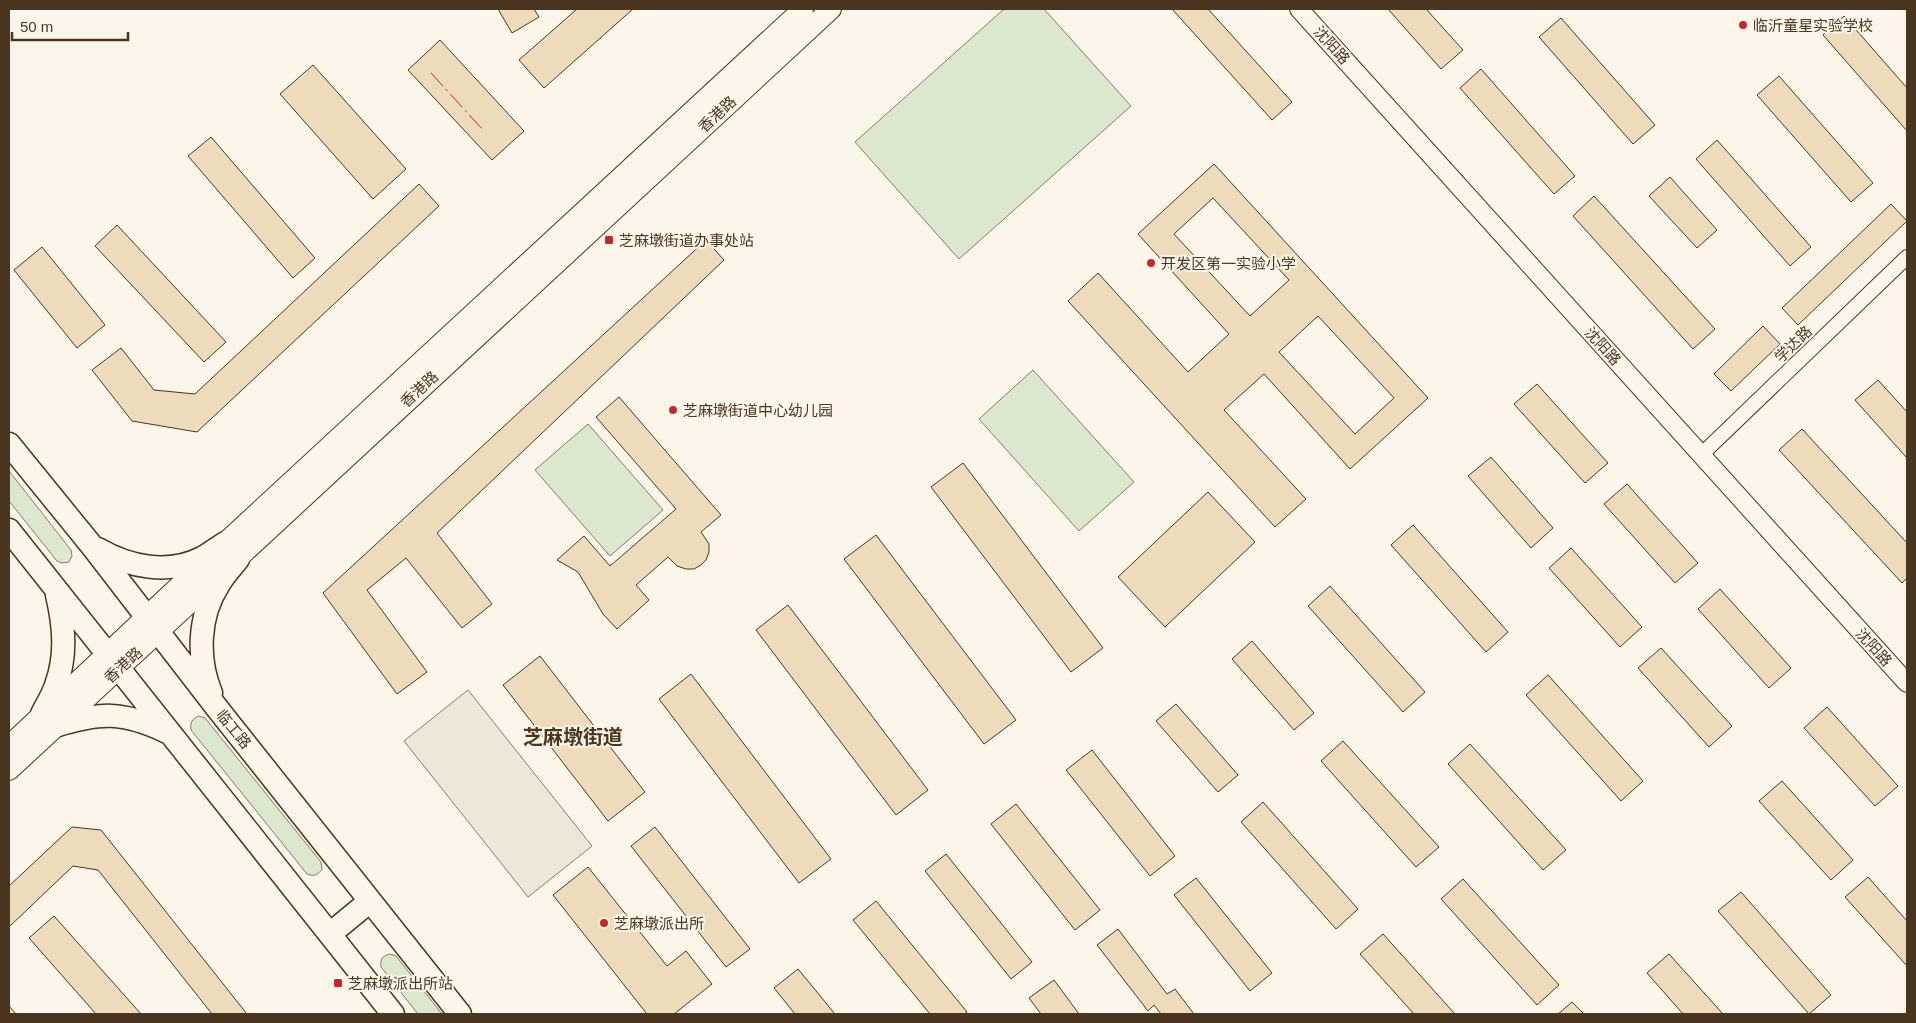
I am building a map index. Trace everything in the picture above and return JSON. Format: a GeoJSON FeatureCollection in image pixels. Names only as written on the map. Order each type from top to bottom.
{"type":"FeatureCollection","features":[{"type":"Feature","properties":{"kind":"main road","name":"香港路"},"geometry":{"type":"LineString","coordinates":[[9,770],[49,720],[232,551],[803,9]]}},
{"type":"Feature","properties":{"kind":"main road","name":"香港路"},"geometry":{"type":"LineString","coordinates":[[232,551],[302,498],[831,9]]}},
{"type":"Feature","properties":{"kind":"main road","name":"临工路"},"geometry":{"type":"LineString","coordinates":[[9,444],[92,546],[217,708],[460,1014]]}},
{"type":"Feature","properties":{"kind":"main road"},"geometry":{"type":"LineString","coordinates":[[9,530],[393,1014]]}},
{"type":"Feature","properties":{"kind":"main road"},"geometry":{"type":"LineString","coordinates":[[92,546],[117,560],[144,567],[173,567],[232,551]]}},
{"type":"Feature","properties":{"kind":"main road"},"geometry":{"type":"LineString","coordinates":[[217,708],[205,678],[201,646],[206,614],[232,551]]}},
{"type":"Feature","properties":{"kind":"main road"},"geometry":{"type":"LineString","coordinates":[[56,589],[63,621],[63,653],[49,720],[114,716],[144,721],[172,734]]}},
{"type":"Feature","properties":{"kind":"main road","name":"香港路"},"geometry":{"type":"LineString","coordinates":[[9,746],[49,720]]}},
{"type":"Feature","properties":{"kind":"main road"},"geometry":{"type":"LineString","coordinates":[[330,934],[370,901]]}},
{"type":"Feature","properties":{"kind":"street","name":"沈阳路"},"geometry":{"type":"LineString","coordinates":[[1299,9],[1907,683]]}},
{"type":"Feature","properties":{"kind":"street","name":"学达路"},"geometry":{"type":"LineString","coordinates":[[1700,455],[1907,257]]}},
{"type":"Feature","properties":{"kind":"green space"},"geometry":{"type":"Polygon","coordinates":[[[1004,9],[1044,9],[1131,106],[959,259],[855,142],[1004,9]]]}},
{"type":"Feature","properties":{"kind":"green space"},"geometry":{"type":"Polygon","coordinates":[[[1033,370],[1134,482],[1079,531],[979,419],[1033,370]]]}},
{"type":"Feature","properties":{"kind":"green space"},"geometry":{"type":"Polygon","coordinates":[[[588,424],[663,510],[610,556],[535,470],[588,424]]]}},
{"type":"Feature","properties":{"kind":"green space"},"geometry":{"type":"Polygon","coordinates":[[[9,471],[71,550],[72,556],[69,562],[62,563],[57,561],[9,501],[9,471]]]}},
{"type":"Feature","properties":{"kind":"green space"},"geometry":{"type":"Polygon","coordinates":[[[199,716],[205,718],[321,862],[322,869],[317,874],[307,874],[191,730],[192,721],[199,716]]]}},
{"type":"Feature","properties":{"kind":"green space"},"geometry":{"type":"Polygon","coordinates":[[[390,954],[396,956],[442,1014],[418,1014],[381,967],[382,958],[390,954]]]}},
{"type":"Feature","properties":{"kind":"shaded area"},"geometry":{"type":"Polygon","coordinates":[[[468,690],[592,846],[528,897],[404,741],[468,690]]]}},
{"type":"Feature","properties":{"kind":"building"},"geometry":{"type":"Polygon","coordinates":[[[498,9],[534,9],[539,17],[512,33],[498,9]]]}},
{"type":"Feature","properties":{"kind":"building"},"geometry":{"type":"Polygon","coordinates":[[[577,9],[633,9],[544,88],[519,60],[577,9]]]}},
{"type":"Feature","properties":{"kind":"building"},"geometry":{"type":"Polygon","coordinates":[[[1172,9],[1208,9],[1292,102],[1272,120],[1172,9]]]}},
{"type":"Feature","properties":{"kind":"building"},"geometry":{"type":"Polygon","coordinates":[[[1388,9],[1426,9],[1463,50],[1441,69],[1388,9]]]}},
{"type":"Feature","properties":{"kind":"building"},"geometry":{"type":"Polygon","coordinates":[[[1844,16],[1907,88],[1907,131],[1823,35],[1844,16]]]}},
{"type":"Feature","properties":{"kind":"building"},"geometry":{"type":"Polygon","coordinates":[[[1561,18],[1655,125],[1633,144],[1539,37],[1561,18]]]}},
{"type":"Feature","properties":{"kind":"building"},"geometry":{"type":"Polygon","coordinates":[[[440,40],[524,131],[492,160],[408,70],[440,40]]]}},
{"type":"Feature","properties":{"kind":"building"},"geometry":{"type":"Polygon","coordinates":[[[313,65],[406,169],[373,199],[280,94],[313,65]]]}},
{"type":"Feature","properties":{"kind":"building"},"geometry":{"type":"Polygon","coordinates":[[[1481,69],[1575,176],[1554,194],[1460,88],[1481,69]]]}},
{"type":"Feature","properties":{"kind":"building"},"geometry":{"type":"Polygon","coordinates":[[[1779,76],[1873,183],[1851,202],[1757,95],[1779,76]]]}},
{"type":"Feature","properties":{"kind":"building"},"geometry":{"type":"Polygon","coordinates":[[[211,137],[315,258],[293,278],[188,156],[211,137]]]}},
{"type":"Feature","properties":{"kind":"building"},"geometry":{"type":"Polygon","coordinates":[[[1717,140],[1811,247],[1790,266],[1696,159],[1717,140]]]}},
{"type":"Feature","properties":{"kind":"building"},"geometry":{"type":"Polygon","coordinates":[[[1214,164],[1428,398],[1350,469],[1264,374],[1224,410],[1306,499],[1275,527],[1068,301],[1098,273],[1188,372],[1229,334],[1138,234],[1214,164]],[[1213,198],[1174,234],[1250,316],[1289,280],[1213,198]],[[1318,316],[1279,352],[1355,434],[1394,398],[1318,316]]]}},
{"type":"Feature","properties":{"kind":"building"},"geometry":{"type":"Polygon","coordinates":[[[1670,177],[1717,230],[1697,248],[1649,196],[1670,177]]]}},
{"type":"Feature","properties":{"kind":"building"},"geometry":{"type":"Polygon","coordinates":[[[419,184],[439,206],[197,432],[132,421],[92,370],[121,348],[154,390],[195,394],[419,184]]]}},
{"type":"Feature","properties":{"kind":"building"},"geometry":{"type":"Polygon","coordinates":[[[1594,196],[1715,329],[1693,349],[1573,216],[1594,196]]]}},
{"type":"Feature","properties":{"kind":"building"},"geometry":{"type":"Polygon","coordinates":[[[1891,204],[1907,221],[1798,325],[1782,308],[1891,204]]]}},
{"type":"Feature","properties":{"kind":"building"},"geometry":{"type":"Polygon","coordinates":[[[117,225],[226,342],[204,362],[95,246],[117,225]]]}},
{"type":"Feature","properties":{"kind":"building"},"geometry":{"type":"Polygon","coordinates":[[[706,240],[724,260],[437,533],[492,604],[462,628],[406,558],[367,590],[427,672],[397,694],[323,593],[706,240]]]}},
{"type":"Feature","properties":{"kind":"building"},"geometry":{"type":"Polygon","coordinates":[[[42,247],[105,325],[77,348],[14,270],[42,247]]]}},
{"type":"Feature","properties":{"kind":"building"},"geometry":{"type":"Polygon","coordinates":[[[1763,326],[1780,344],[1731,391],[1714,374],[1763,326]]]}},
{"type":"Feature","properties":{"kind":"building"},"geometry":{"type":"Polygon","coordinates":[[[1878,380],[1907,412],[1907,458],[1855,400],[1878,380]]]}},
{"type":"Feature","properties":{"kind":"building"},"geometry":{"type":"Polygon","coordinates":[[[1537,384],[1608,463],[1585,483],[1514,404],[1537,384]]]}},
{"type":"Feature","properties":{"kind":"building"},"geometry":{"type":"Polygon","coordinates":[[[619,397],[721,515],[701,532],[709,544],[706,560],[694,569],[686,569],[677,566],[668,557],[636,585],[649,600],[617,629],[603,614],[578,572],[557,560],[584,536],[610,566],[676,509],[596,417],[619,397]]]}},
{"type":"Feature","properties":{"kind":"building"},"geometry":{"type":"Polygon","coordinates":[[[1802,429],[1907,543],[1907,578],[1902,583],[1779,450],[1802,429]]]}},
{"type":"Feature","properties":{"kind":"building"},"geometry":{"type":"Polygon","coordinates":[[[1491,457],[1553,528],[1531,548],[1468,476],[1491,457]]]}},
{"type":"Feature","properties":{"kind":"building"},"geometry":{"type":"Polygon","coordinates":[[[963,463],[1103,648],[1071,672],[931,487],[963,463]]]}},
{"type":"Feature","properties":{"kind":"building"},"geometry":{"type":"Polygon","coordinates":[[[1627,484],[1698,563],[1675,583],[1604,504],[1627,484]]]}},
{"type":"Feature","properties":{"kind":"building"},"geometry":{"type":"Polygon","coordinates":[[[1208,492],[1255,542],[1165,627],[1118,577],[1208,492]]]}},
{"type":"Feature","properties":{"kind":"building"},"geometry":{"type":"Polygon","coordinates":[[[1413,525],[1508,632],[1486,652],[1391,545],[1413,525]]]}},
{"type":"Feature","properties":{"kind":"building"},"geometry":{"type":"Polygon","coordinates":[[[876,535],[1016,720],[984,744],[844,559],[876,535]]]}},
{"type":"Feature","properties":{"kind":"building"},"geometry":{"type":"Polygon","coordinates":[[[1571,548],[1642,627],[1620,647],[1549,568],[1571,548]]]}},
{"type":"Feature","properties":{"kind":"building"},"geometry":{"type":"Polygon","coordinates":[[[1330,586],[1425,692],[1403,712],[1308,606],[1330,586]]]}},
{"type":"Feature","properties":{"kind":"building"},"geometry":{"type":"Polygon","coordinates":[[[1720,589],[1791,668],[1769,688],[1698,609],[1720,589]]]}},
{"type":"Feature","properties":{"kind":"building"},"geometry":{"type":"Polygon","coordinates":[[[788,605],[928,790],[896,815],[756,630],[788,605]]]}},
{"type":"Feature","properties":{"kind":"building"},"geometry":{"type":"Polygon","coordinates":[[[1252,641],[1314,713],[1294,730],[1232,659],[1252,641]]]}},
{"type":"Feature","properties":{"kind":"building"},"geometry":{"type":"Polygon","coordinates":[[[1661,648],[1732,726],[1709,747],[1638,668],[1661,648]]]}},
{"type":"Feature","properties":{"kind":"building"},"geometry":{"type":"Polygon","coordinates":[[[540,656],[645,792],[608,821],[503,685],[540,656]]]}},
{"type":"Feature","properties":{"kind":"building"},"geometry":{"type":"Polygon","coordinates":[[[691,674],[831,859],[799,883],[659,699],[691,674]]]}},
{"type":"Feature","properties":{"kind":"building"},"geometry":{"type":"Polygon","coordinates":[[[1548,675],[1643,781],[1621,801],[1526,695],[1548,675]]]}},
{"type":"Feature","properties":{"kind":"building"},"geometry":{"type":"Polygon","coordinates":[[[1176,704],[1238,775],[1218,792],[1156,721],[1176,704]]]}},
{"type":"Feature","properties":{"kind":"building"},"geometry":{"type":"Polygon","coordinates":[[[1827,707],[1898,786],[1875,806],[1804,728],[1827,707]]]}},
{"type":"Feature","properties":{"kind":"building"},"geometry":{"type":"Polygon","coordinates":[[[1343,741],[1439,847],[1416,867],[1321,761],[1343,741]]]}},
{"type":"Feature","properties":{"kind":"building"},"geometry":{"type":"Polygon","coordinates":[[[1470,744],[1566,850],[1543,870],[1448,764],[1470,744]]]}},
{"type":"Feature","properties":{"kind":"building"},"geometry":{"type":"Polygon","coordinates":[[[1092,750],[1175,856],[1150,876],[1066,770],[1092,750]]]}},
{"type":"Feature","properties":{"kind":"building"},"geometry":{"type":"Polygon","coordinates":[[[1782,781],[1853,860],[1831,880],[1759,801],[1782,781]]]}},
{"type":"Feature","properties":{"kind":"building"},"geometry":{"type":"Polygon","coordinates":[[[1263,802],[1358,909],[1336,929],[1241,822],[1263,802]]]}},
{"type":"Feature","properties":{"kind":"building"},"geometry":{"type":"Polygon","coordinates":[[[1016,804],[1100,910],[1075,930],[991,824],[1016,804]]]}},
{"type":"Feature","properties":{"kind":"building"},"geometry":{"type":"Polygon","coordinates":[[[72,827],[101,830],[247,1014],[212,1014],[98,870],[73,866],[9,927],[9,886],[72,827]]]}},
{"type":"Feature","properties":{"kind":"building"},"geometry":{"type":"Polygon","coordinates":[[[655,827],[750,949],[726,967],[631,846],[655,827]]]}},
{"type":"Feature","properties":{"kind":"building"},"geometry":{"type":"Polygon","coordinates":[[[946,854],[1032,962],[1011,979],[925,871],[946,854]]]}},
{"type":"Feature","properties":{"kind":"building","name":"芝麻墩派出所"},"geometry":{"type":"Polygon","coordinates":[[[588,867],[667,966],[686,951],[712,984],[674,1014],[647,1014],[553,895],[588,867]]]}},
{"type":"Feature","properties":{"kind":"building"},"geometry":{"type":"Polygon","coordinates":[[[1868,877],[1907,921],[1907,966],[1845,897],[1868,877]]]}},
{"type":"Feature","properties":{"kind":"building"},"geometry":{"type":"Polygon","coordinates":[[[1196,878],[1272,973],[1250,991],[1174,895],[1196,878]]]}},
{"type":"Feature","properties":{"kind":"building"},"geometry":{"type":"Polygon","coordinates":[[[1463,879],[1559,985],[1537,1005],[1441,899],[1463,879]]]}},
{"type":"Feature","properties":{"kind":"building"},"geometry":{"type":"Polygon","coordinates":[[[1741,892],[1831,995],[1809,1014],[1718,911],[1741,892]]]}},
{"type":"Feature","properties":{"kind":"building"},"geometry":{"type":"Polygon","coordinates":[[[876,901],[967,1012],[964,1014],[930,1014],[853,920],[876,901]]]}},
{"type":"Feature","properties":{"kind":"building"},"geometry":{"type":"Polygon","coordinates":[[[54,916],[141,1014],[96,1014],[29,938],[54,916]]]}},
{"type":"Feature","properties":{"kind":"building"},"geometry":{"type":"Polygon","coordinates":[[[1118,929],[1167,994],[1175,989],[1194,1014],[1161,1014],[1154,1005],[1148,1011],[1097,945],[1118,929]]]}},
{"type":"Feature","properties":{"kind":"building"},"geometry":{"type":"Polygon","coordinates":[[[1383,934],[1455,1014],[1414,1014],[1360,954],[1383,934]]]}},
{"type":"Feature","properties":{"kind":"building"},"geometry":{"type":"Polygon","coordinates":[[[1669,954],[1723,1014],[1683,1014],[1647,973],[1669,954]]]}},
{"type":"Feature","properties":{"kind":"building"},"geometry":{"type":"Polygon","coordinates":[[[798,969],[835,1014],[795,1014],[774,988],[798,969]]]}},
{"type":"Feature","properties":{"kind":"building"},"geometry":{"type":"Polygon","coordinates":[[[1054,980],[1079,1014],[1041,1014],[1029,998],[1054,980]]]}},
{"type":"Feature","properties":{"kind":"building"},"geometry":{"type":"Polygon","coordinates":[[[1572,1002],[1584,1014],[1558,1014],[1572,1002]]]}},
{"type":"Feature","properties":{"kind":"building"},"geometry":{"type":"Polygon","coordinates":[[[9,1006],[16,1014],[9,1014],[9,1006]]]}},
{"type":"Feature","properties":{"kind":"power"},"geometry":{"type":"LineString","coordinates":[[431,73],[484,131]]}},
{"type":"Feature","properties":{"kind":"place","name":"临沂童星实验学校"},"geometry":{"type":"Point","coordinates":[1743,25]}},
{"type":"Feature","properties":{"kind":"place","name":"芝麻墩街道办事处站"},"geometry":{"type":"Point","coordinates":[609,240]}},
{"type":"Feature","properties":{"kind":"place","name":"开发区第一实验小学"},"geometry":{"type":"Point","coordinates":[1151,263]}},
{"type":"Feature","properties":{"kind":"place","name":"芝麻墩街道中心幼儿园"},"geometry":{"type":"Point","coordinates":[673,410]}},
{"type":"Feature","properties":{"kind":"place","name":"芝麻墩派出所"},"geometry":{"type":"Point","coordinates":[604,923]}},
{"type":"Feature","properties":{"kind":"place","name":"芝麻墩派出所站"},"geometry":{"type":"Point","coordinates":[338,983]}},
{"type":"Feature","properties":{"kind":"district","name":"芝麻墩街道"},"geometry":{"type":"Point","coordinates":[573,737]}}]}
